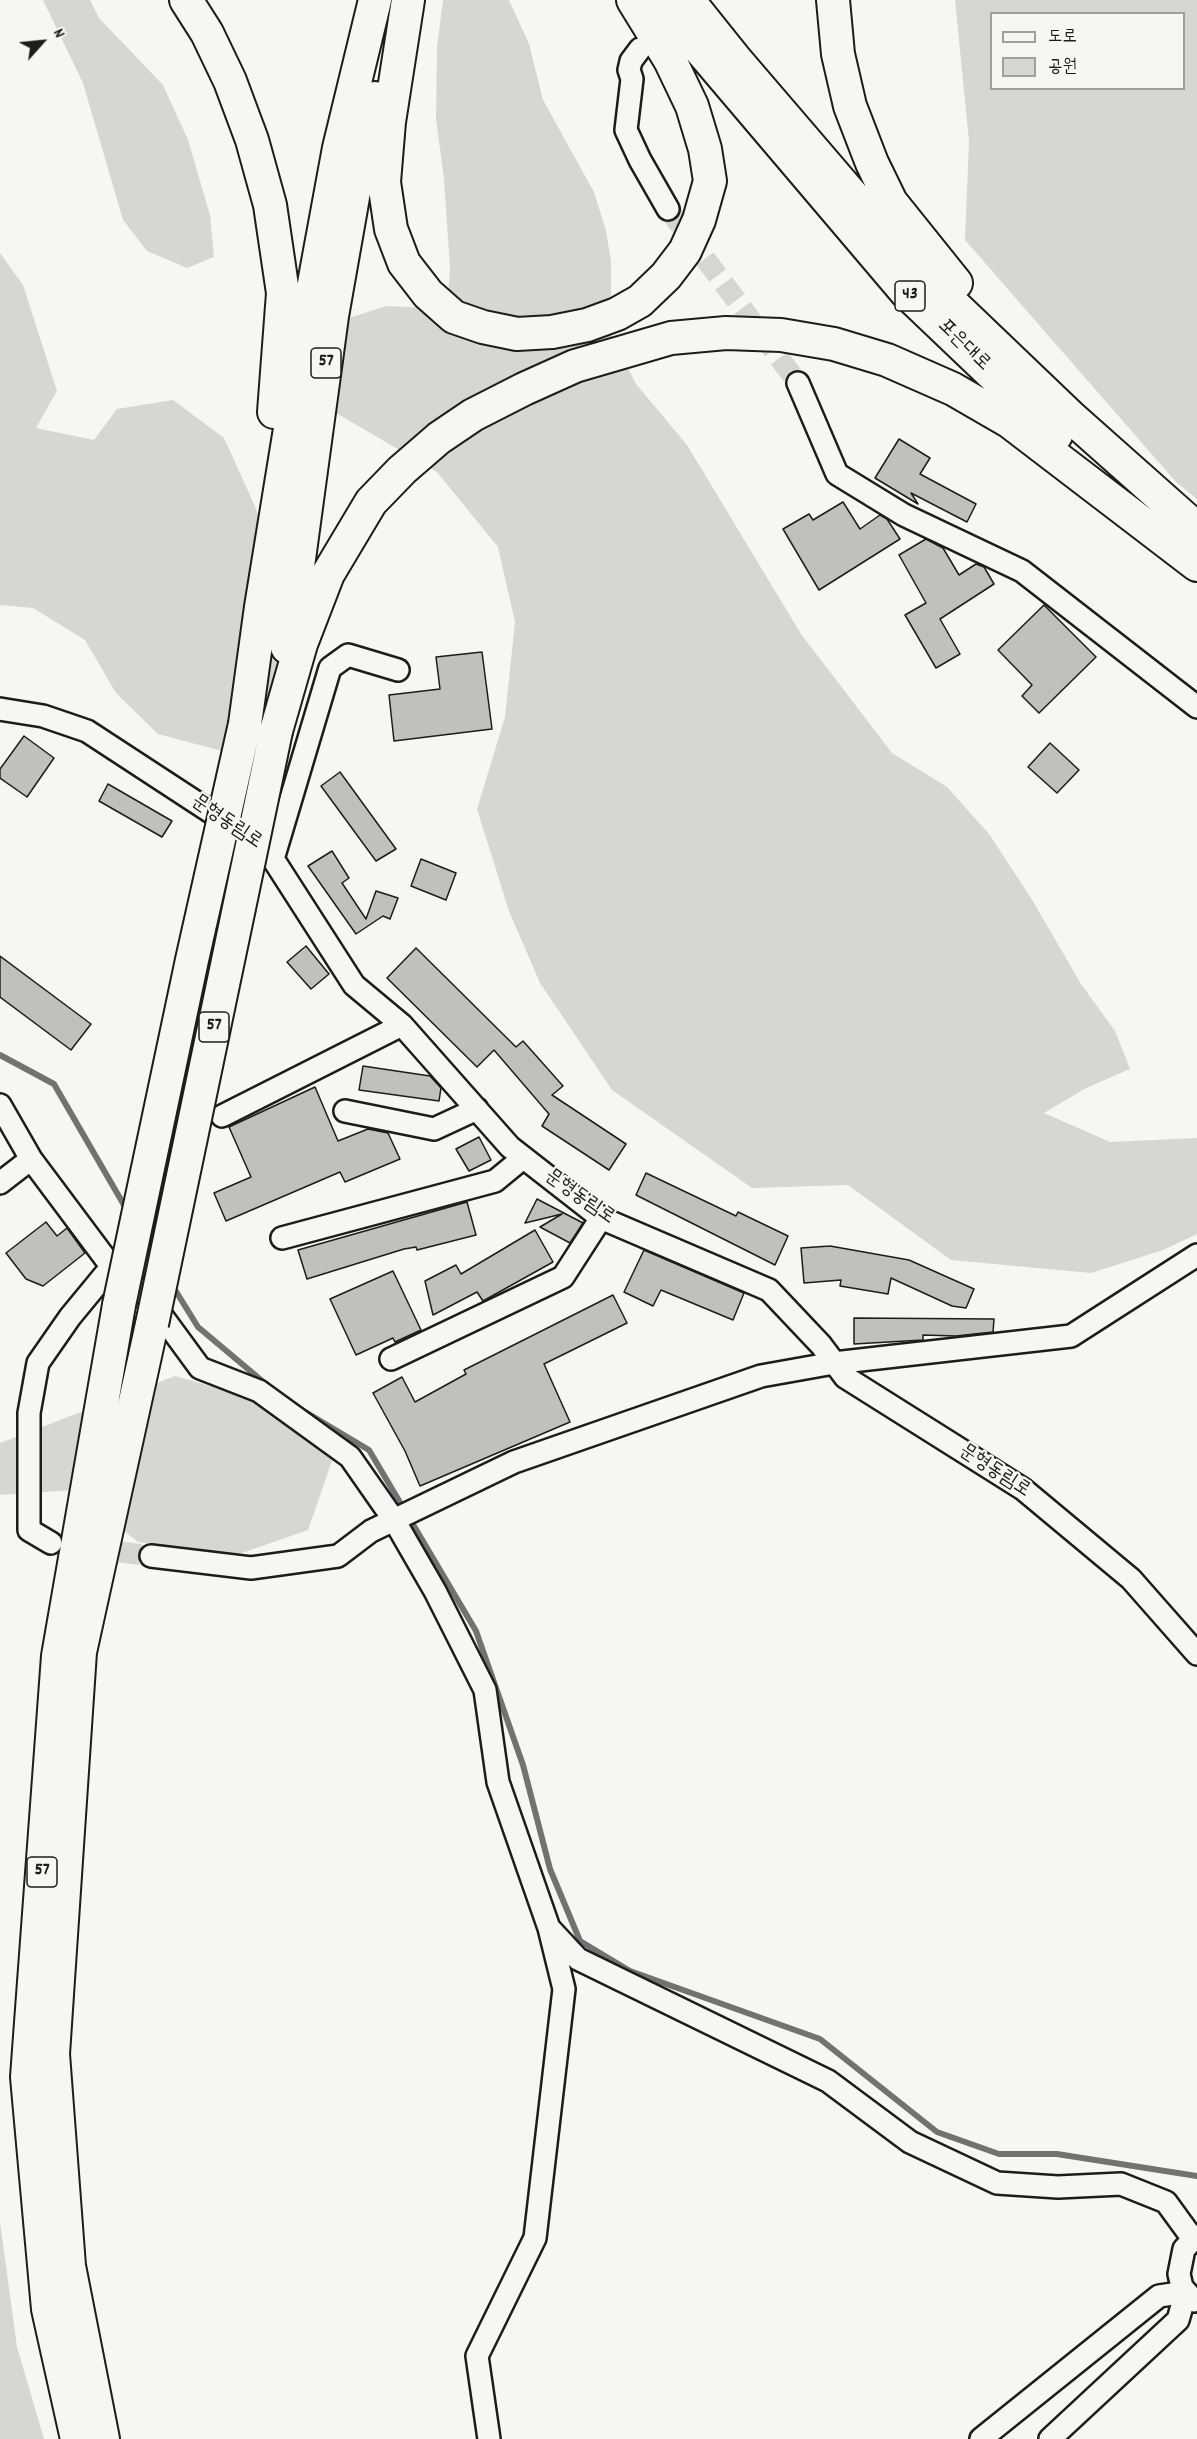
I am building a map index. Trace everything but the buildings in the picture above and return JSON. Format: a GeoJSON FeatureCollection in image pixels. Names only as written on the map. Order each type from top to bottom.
{"type":"FeatureCollection","features":[{"type":"Feature","properties":{"kind":"highway"},"geometry":{"type":"LineString","coordinates":[[186,0],[207,33],[230,81],[252,140],[270,205],[278,252],[282,293],[261,607]]}},
{"type":"Feature","properties":{"kind":"highway","name":"57"},"geometry":{"type":"LineString","coordinates":[[77,2439],[48,2309],[27,2077],[58,1656],[119,1305],[245,724],[261,607],[337,160],[375,0]]}},
{"type":"Feature","properties":{"kind":"highway","name":"57"},"geometry":{"type":"LineString","coordinates":[[103,2439],[69,2266],[53,2054],[80,1653],[152,1324],[276,731],[334,304],[359,163],[400,0]]}},
{"type":"Feature","properties":{"kind":"highway"},"geometry":{"type":"LineString","coordinates":[[408,0],[389,122],[384,182],[391,229],[405,263],[428,294],[454,317],[483,327],[517,334],[552,332],[587,325],[617,314],[640,301],[666,276],[679,259],[699,220],[710,181],[699,128],[692,106],[670,60],[633,0]]}},
{"type":"Feature","properties":{"kind":"highway","name":"포은대로"},"geometry":{"type":"LineString","coordinates":[[658,0],[719,76],[906,292],[1103,480],[1197,560]]}},
{"type":"Feature","properties":{"kind":"highway","name":"포은대로"},"geometry":{"type":"LineString","coordinates":[[688,0],[736,60],[911,264],[1072,418],[1197,529]]}},
{"type":"Feature","properties":{"kind":"highway"},"geometry":{"type":"LineString","coordinates":[[833,0],[838,54],[850,106],[872,163],[891,202],[928,250],[1072,418]]}},
{"type":"Feature","properties":{"kind":"highway"},"geometry":{"type":"LineString","coordinates":[[276,731],[301,644],[328,574],[371,502],[402,470],[440,438],[465,421],[524,389],[575,366],[671,338],[726,333],[781,335],[834,344],[887,360],[953,389],[1010,422],[1197,565]]}},
{"type":"Feature","properties":{"kind":"street"},"geometry":{"type":"LineString","coordinates":[[640,49],[629,70],[632,79],[626,130],[668,209]]}},
{"type":"Feature","properties":{"kind":"street"},"geometry":{"type":"LineString","coordinates":[[798,383],[837,474],[904,515],[1022,571],[1197,707]]}},
{"type":"Feature","properties":{"kind":"street"},"geometry":{"type":"LineString","coordinates":[[273,859],[330,668],[348,655],[398,670]]}},
{"type":"Feature","properties":{"kind":"street","name":"문형동림로"},"geometry":{"type":"LineString","coordinates":[[0,709],[43,717],[87,731],[266,848],[354,985],[402,1025],[510,1148],[601,1218],[769,1290],[845,1377],[1023,1489],[1131,1579],[1197,1654]]}},
{"type":"Feature","properties":{"kind":"street"},"geometry":{"type":"LineString","coordinates":[[222,1116],[402,1025]]}},
{"type":"Feature","properties":{"kind":"street"},"geometry":{"type":"LineString","coordinates":[[0,1105],[31,1159],[117,1274],[145,1293],[200,1368],[259,1391],[350,1456],[394,1520],[435,1591],[485,1690],[498,1782],[549,1928],[564,1989],[535,2238],[477,2356],[489,2439]]}},
{"type":"Feature","properties":{"kind":"street"},"geometry":{"type":"LineString","coordinates":[[345,1111],[434,1129],[477,1109]]}},
{"type":"Feature","properties":{"kind":"street"},"geometry":{"type":"LineString","coordinates":[[282,1238],[495,1180],[523,1158]]}},
{"type":"Feature","properties":{"kind":"street"},"geometry":{"type":"LineString","coordinates":[[0,1183],[31,1159]]}},
{"type":"Feature","properties":{"kind":"street"},"geometry":{"type":"LineString","coordinates":[[391,1359],[563,1277],[601,1218]]}},
{"type":"Feature","properties":{"kind":"street"},"geometry":{"type":"LineString","coordinates":[[151,1556],[251,1568],[338,1556],[371,1531],[526,1458],[761,1376],[834,1363],[1071,1336],[1197,1255]]}},
{"type":"Feature","properties":{"kind":"street"},"geometry":{"type":"LineString","coordinates":[[51,1543],[29,1530],[29,1413],[38,1363],[70,1317],[112,1266]]}},
{"type":"Feature","properties":{"kind":"street"},"geometry":{"type":"LineString","coordinates":[[549,1928],[578,1959],[828,2080],[910,2142],[997,2183],[1058,2187],[1120,2184],[1166,2202],[1195,2238],[1180,2261],[1179,2274],[1191,2298]]}},
{"type":"Feature","properties":{"kind":"street"},"geometry":{"type":"LineString","coordinates":[[981,2439],[1159,2296],[1191,2298]]}},
{"type":"Feature","properties":{"kind":"street"},"geometry":{"type":"LineString","coordinates":[[1050,2439],[1178,2320],[1191,2298]]}},
{"type":"Feature","properties":{"kind":"green space"},"geometry":{"type":"Polygon","coordinates":[[[43,0],[90,0],[99,18],[163,85],[188,140],[210,215],[214,257],[187,268],[147,251],[123,220],[83,83],[43,0]]]}},
{"type":"Feature","properties":{"kind":"green space"},"geometry":{"type":"Polygon","coordinates":[[[443,0],[509,0],[529,44],[543,100],[594,192],[606,231],[611,261],[611,335],[636,384],[687,445],[801,634],[892,753],[947,787],[989,834],[1031,898],[1081,984],[1115,1031],[1130,1069],[1086,1088],[1044,1113],[1110,1142],[1197,1138],[1197,1234],[1163,1250],[1091,1273],[951,1260],[848,1185],[752,1188],[612,1090],[540,983],[509,911],[477,809],[505,717],[515,622],[498,547],[437,472],[331,410],[326,325],[387,306],[447,309],[450,268],[444,179],[436,119],[437,47],[443,0]]]}},
{"type":"Feature","properties":{"kind":"green space"},"geometry":{"type":"Polygon","coordinates":[[[955,0],[1197,0],[1197,499],[1176,482],[965,240],[969,141],[955,0]]]}},
{"type":"Feature","properties":{"kind":"green space"},"geometry":{"type":"Polygon","coordinates":[[[0,253],[23,285],[57,391],[36,428],[94,440],[117,409],[173,400],[224,438],[254,504],[283,583],[292,630],[274,720],[252,759],[158,734],[116,693],[85,640],[33,608],[0,605],[0,253]]]}},
{"type":"Feature","properties":{"kind":"green space"},"geometry":{"type":"Polygon","coordinates":[[[175,1376],[245,1396],[336,1449],[308,1530],[239,1554],[138,1542],[73,1490],[0,1495],[0,1443],[175,1376]]]}},
{"type":"Feature","properties":{"kind":"green space"},"geometry":{"type":"Polygon","coordinates":[[[0,2222],[17,2347],[44,2439],[0,2439],[0,2222]]]}},
{"type":"Feature","properties":{"kind":"waterway"},"geometry":{"type":"LineString","coordinates":[[0,1055],[54,1084],[128,1212]]}},
{"type":"Feature","properties":{"kind":"waterway"},"geometry":{"type":"LineString","coordinates":[[172,1285],[198,1327],[267,1385]]}},
{"type":"Feature","properties":{"kind":"waterway"},"geometry":{"type":"LineString","coordinates":[[302,1410],[369,1450],[476,1631],[523,1765],[550,1869],[580,1941],[630,1971],[820,2039],[937,2132],[999,2154],[1057,2154],[1197,2176]]}},
{"type":"Feature","properties":{"kind":"tunnel"},"geometry":{"type":"LineString","coordinates":[[668,209],[798,383]]}},
{"type":"Feature","properties":{"kind":"tunnel"},"geometry":{"type":"LineString","coordinates":[[89,1548],[151,1556]]}}]}
